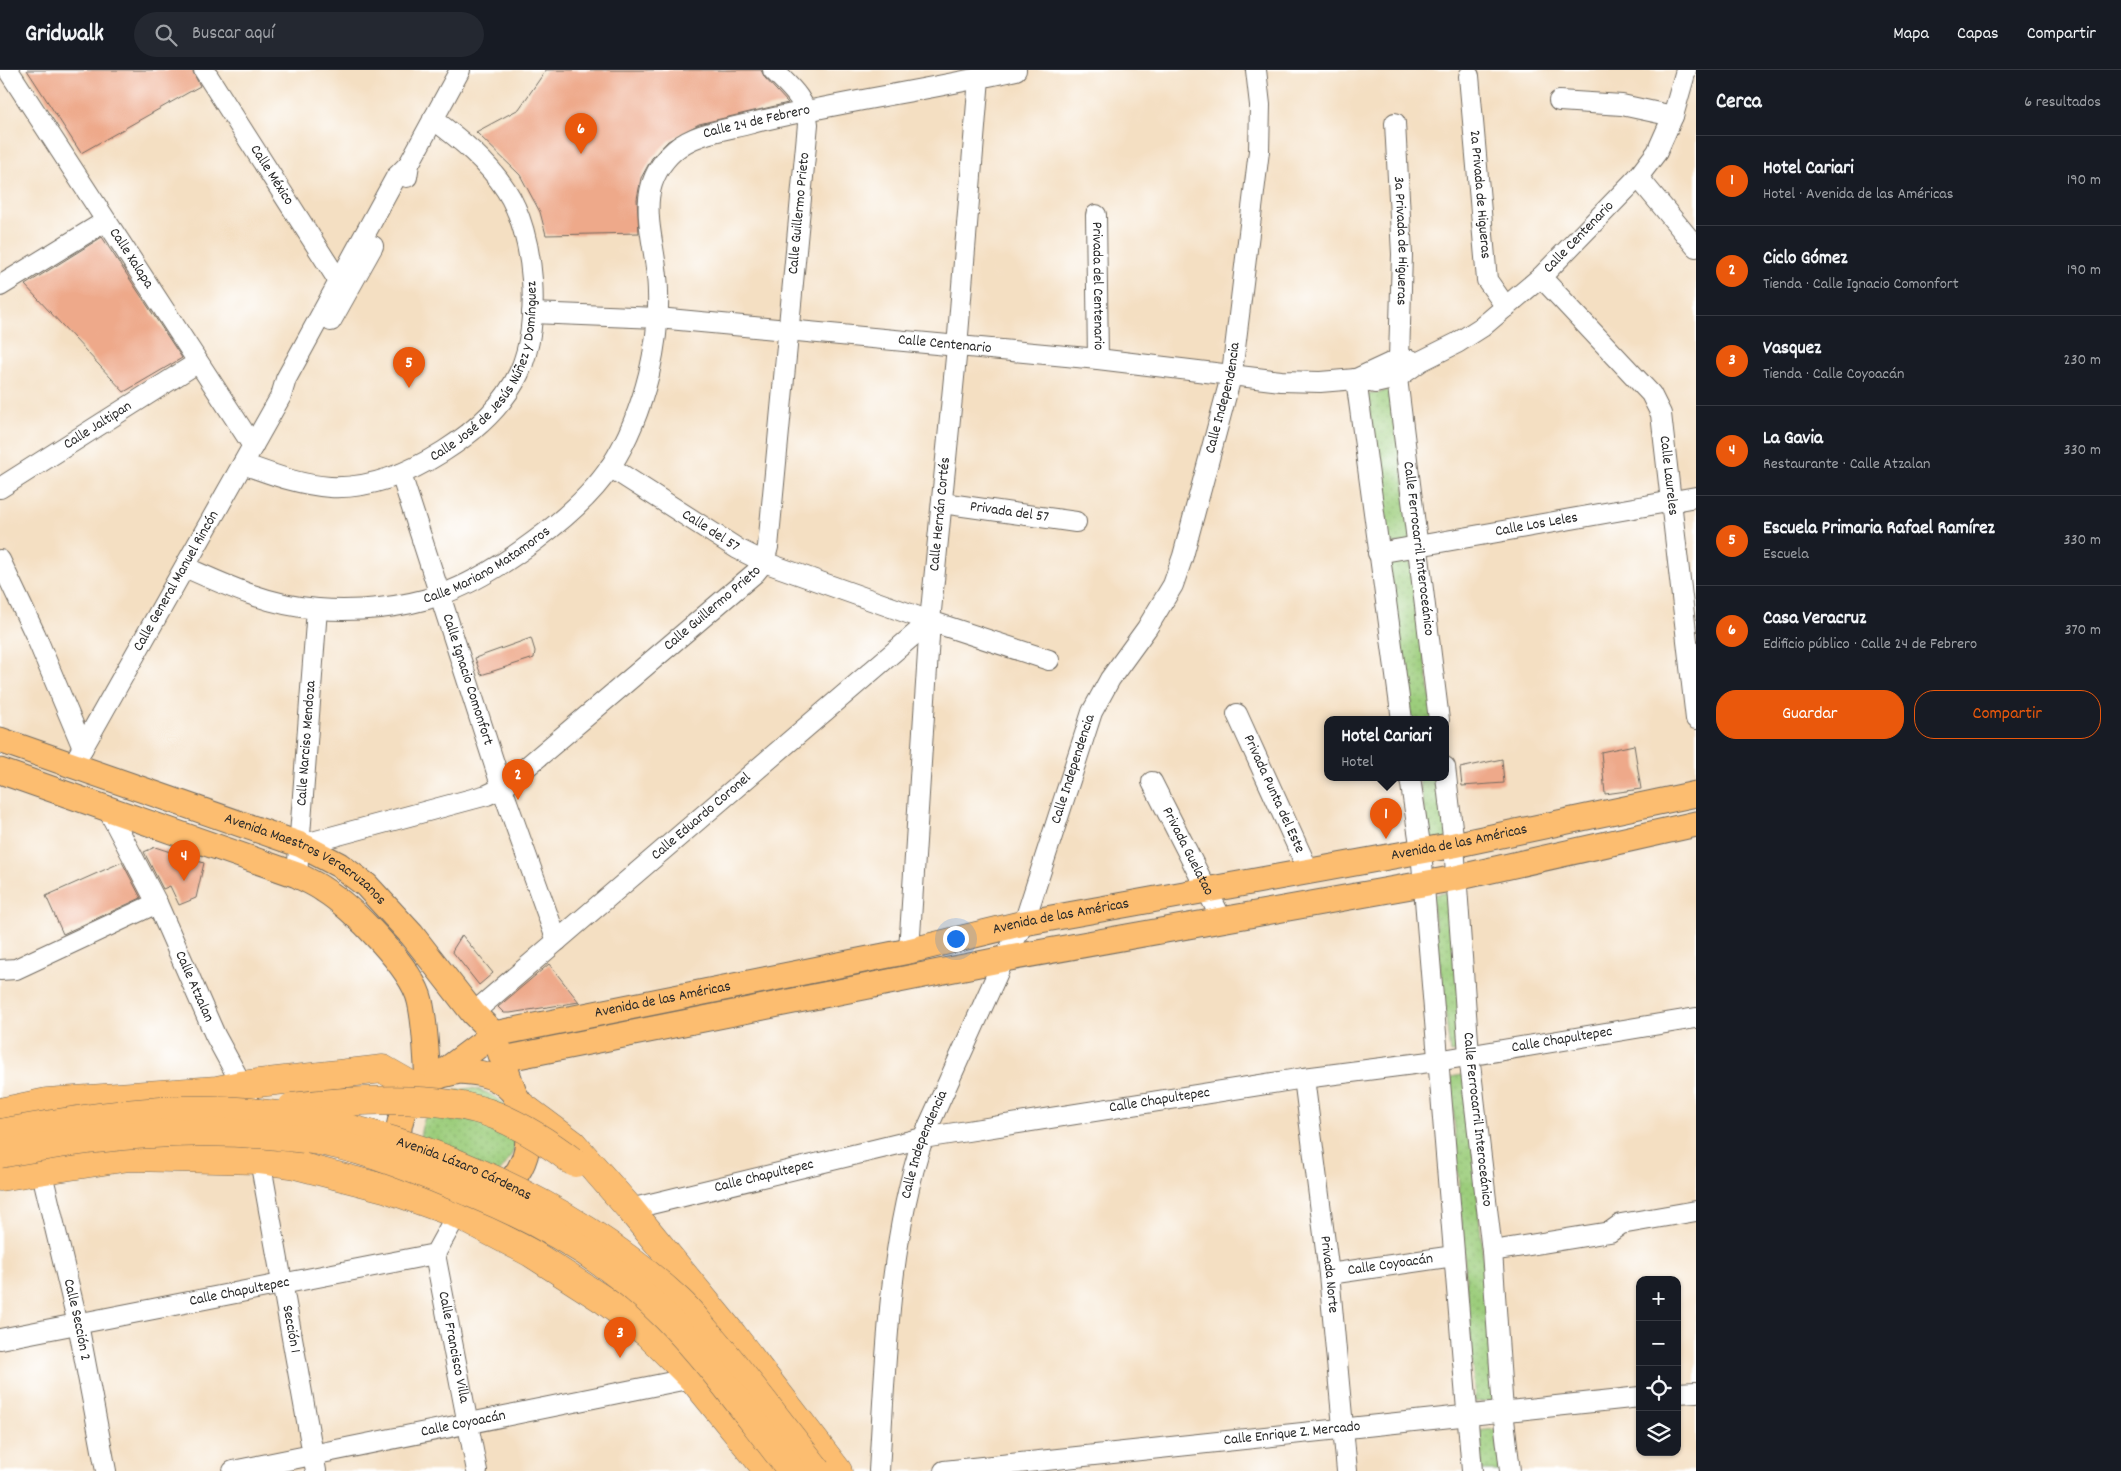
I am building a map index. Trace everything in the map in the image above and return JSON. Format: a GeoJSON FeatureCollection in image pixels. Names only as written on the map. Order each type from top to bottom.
{"type":"FeatureCollection","features":[{"type":"Feature","properties":{"kind":"highway"},"geometry":{"type":"LineString","coordinates":[[0,1112],[48,1102],[229,1088],[383,1069],[428,1082]]}},
{"type":"Feature","properties":{"kind":"highway"},"geometry":{"type":"LineString","coordinates":[[290,1164],[284,1140],[286,1121],[292,1100],[309,1077]]}},
{"type":"Feature","properties":{"kind":"highway"},"geometry":{"type":"LineString","coordinates":[[229,1088],[233,1102],[243,1119],[250,1159]]}},
{"type":"Feature","properties":{"kind":"highway"},"geometry":{"type":"LineString","coordinates":[[249,1112],[334,1102],[412,1101],[449,1104],[495,1115],[541,1136],[575,1163],[687,1292],[733,1335]]}},
{"type":"Feature","properties":{"kind":"highway"},"geometry":{"type":"LineString","coordinates":[[518,1101],[574,1144],[630,1208],[733,1335],[838,1471]]}},
{"type":"Feature","properties":{"kind":"highway","name":"Avenida Lázaro Cárdenas"},"geometry":{"type":"LineString","coordinates":[[0,1133],[112,1116],[180,1111],[249,1112],[328,1122],[401,1142],[512,1188],[576,1223],[635,1262],[682,1304],[726,1354],[818,1471]]}},
{"type":"Feature","properties":{"kind":"highway","name":"Avenida Lázaro Cárdenas"},"geometry":{"type":"LineString","coordinates":[[0,1154],[113,1135],[182,1132],[254,1134],[323,1142],[391,1160],[504,1206],[567,1240],[621,1278],[667,1317],[711,1368],[792,1471]]}},
{"type":"Feature","properties":{"kind":"highway"},"geometry":{"type":"LineString","coordinates":[[0,1177],[41,1169],[129,1157],[250,1159],[290,1164],[388,1189],[457,1214],[531,1254],[604,1300],[648,1334],[692,1378],[768,1471]]}},
{"type":"Feature","properties":{"kind":"main road","name":"Avenida Maestros Veracruzanos"},"geometry":{"type":"LineString","coordinates":[[0,740],[78,757],[301,846],[339,865],[366,885],[412,935],[473,1013],[494,1034],[518,1101]]}},
{"type":"Feature","properties":{"kind":"main road","name":"Avenida Maestros Veracruzanos"},"geometry":{"type":"LineString","coordinates":[[0,770],[106,806],[297,876],[324,889],[346,906],[391,953],[410,979],[420,1000],[428,1082]]}},
{"type":"Feature","properties":{"kind":"main road","name":"Avenida de las Américas"},"geometry":{"type":"LineString","coordinates":[[428,1082],[494,1034],[909,951],[1024,923],[1454,845],[1696,794]]}},
{"type":"Feature","properties":{"kind":"main road","name":"Avenida de las Américas"},"geometry":{"type":"LineString","coordinates":[[503,1059],[1004,959],[1456,878],[1696,824]]}},
{"type":"Feature","properties":{"kind":"main road"},"geometry":{"type":"LineString","coordinates":[[459,1071],[480,1073],[500,1081],[518,1101],[529,1131],[526,1158],[512,1181],[490,1196],[457,1214],[438,1204],[416,1183],[404,1166],[398,1146],[399,1126],[405,1106],[428,1082],[459,1071]]}},
{"type":"Feature","properties":{"kind":"street","name":"Calle Xalapa"},"geometry":{"type":"LineString","coordinates":[[8,70],[197,364],[253,446]]}},
{"type":"Feature","properties":{"kind":"street","name":"Calle México"},"geometry":{"type":"LineString","coordinates":[[204,70],[338,280]]}},
{"type":"Feature","properties":{"kind":"street","name":"Calle General Manuel Rincón"},"geometry":{"type":"LineString","coordinates":[[78,757],[281,396],[286,379],[338,280],[396,177],[409,164],[460,70]]}},
{"type":"Feature","properties":{"kind":"street"},"geometry":{"type":"LineString","coordinates":[[773,70],[799,96],[807,110]]}},
{"type":"Feature","properties":{"kind":"street","name":"Calle 24 de Febrero"},"geometry":{"type":"LineString","coordinates":[[658,318],[658,290],[647,204],[651,185],[660,168],[674,151],[690,139],[937,77],[979,78],[1016,70]]}},
{"type":"Feature","properties":{"kind":"street","name":"Calle Independencia"},"geometry":{"type":"LineString","coordinates":[[879,1471],[889,1314],[911,1177],[923,1138],[1004,959],[1024,923],[1092,712],[1110,678],[1147,628],[1173,585],[1183,556],[1232,373],[1260,151],[1260,105],[1256,70]]}},
{"type":"Feature","properties":{"kind":"street","name":"Calle Centenario"},"geometry":{"type":"LineString","coordinates":[[532,313],[658,318],[1098,359],[1281,380],[1320,382],[1356,378],[1421,361],[1457,343],[1506,307],[1541,277],[1638,177],[1657,152],[1673,116],[1686,70]]}},
{"type":"Feature","properties":{"kind":"street","name":"2a Privada de Higueras"},"geometry":{"type":"LineString","coordinates":[[1469,76],[1488,280],[1506,307]]}},
{"type":"Feature","properties":{"kind":"street","name":"Calle Hernán Cortés"},"geometry":{"type":"LineString","coordinates":[[909,951],[930,621],[957,347],[979,78]]}},
{"type":"Feature","properties":{"kind":"street"},"geometry":{"type":"LineString","coordinates":[[1559,101],[1622,105],[1673,116]]}},
{"type":"Feature","properties":{"kind":"street","name":"Calle Guillermo Prieto"},"geometry":{"type":"LineString","coordinates":[[301,846],[487,795],[502,788],[748,580],[764,562],[768,547],[789,330],[808,124],[807,110]]}},
{"type":"Feature","properties":{"kind":"street","name":"Calle José de Jesús Núñez y Domínguez"},"geometry":{"type":"LineString","coordinates":[[243,464],[296,483],[332,487],[369,484],[401,474],[430,460],[456,444],[482,422],[507,394],[520,372],[528,343],[532,313],[530,267],[522,221],[507,191],[478,155],[434,118]]}},
{"type":"Feature","properties":{"kind":"street","name":"3a Privada de Higueras"},"geometry":{"type":"LineString","coordinates":[[1395,123],[1402,254],[1398,368]]}},
{"type":"Feature","properties":{"kind":"street","name":"Calle General Manuel Rincón"},"geometry":{"type":"LineString","coordinates":[[281,396],[296,383],[353,282],[406,183],[409,164]]}},
{"type":"Feature","properties":{"kind":"street"},"geometry":{"type":"LineString","coordinates":[[1638,177],[1696,247]]}},
{"type":"Feature","properties":{"kind":"street","name":"Privada del Centenario"},"geometry":{"type":"LineString","coordinates":[[1096,215],[1098,359]]}},
{"type":"Feature","properties":{"kind":"street"},"geometry":{"type":"LineString","coordinates":[[0,286],[106,221]]}},
{"type":"Feature","properties":{"kind":"street","name":"Calle Laureles"},"geometry":{"type":"LineString","coordinates":[[1541,277],[1651,394],[1660,414],[1696,719]]}},
{"type":"Feature","properties":{"kind":"street","name":"Calle Mariano Matamoros"},"geometry":{"type":"LineString","coordinates":[[185,567],[225,585],[258,596],[317,609],[355,609],[401,604],[441,594],[489,571],[536,540],[581,500],[610,468],[632,428],[649,374],[658,318]]}},
{"type":"Feature","properties":{"kind":"street","name":"Calle Jaltipan"},"geometry":{"type":"LineString","coordinates":[[0,488],[197,364]]}},
{"type":"Feature","properties":{"kind":"street","name":"Calle Ferrocarril Interoceánico"},"geometry":{"type":"LineString","coordinates":[[1398,368],[1439,716]]}},
{"type":"Feature","properties":{"kind":"street"},"geometry":{"type":"LineString","coordinates":[[1356,378],[1378,553],[1401,716]]}},
{"type":"Feature","properties":{"kind":"street","name":"Calle del 57"},"geometry":{"type":"LineString","coordinates":[[610,468],[738,549],[764,562],[930,621]]}},
{"type":"Feature","properties":{"kind":"street","name":"Calle Ignacio Comonfort"},"geometry":{"type":"LineString","coordinates":[[401,474],[502,788],[557,941]]}},
{"type":"Feature","properties":{"kind":"street","name":"Calle Los Leles"},"geometry":{"type":"LineString","coordinates":[[1378,553],[1696,497]]}},
{"type":"Feature","properties":{"kind":"street","name":"Privada del 57"},"geometry":{"type":"LineString","coordinates":[[942,503],[1076,522]]}},
{"type":"Feature","properties":{"kind":"street"},"geometry":{"type":"LineString","coordinates":[[0,560],[35,634],[78,757]]}},
{"type":"Feature","properties":{"kind":"street","name":"Calle Narciso Mendoza"},"geometry":{"type":"LineString","coordinates":[[297,876],[301,846],[317,609]]}},
{"type":"Feature","properties":{"kind":"street"},"geometry":{"type":"LineString","coordinates":[[930,621],[1049,660]]}},
{"type":"Feature","properties":{"kind":"street","name":"Calle Eduardo Coronel"},"geometry":{"type":"LineString","coordinates":[[473,1013],[930,621]]}},
{"type":"Feature","properties":{"kind":"street","name":"Privada Punta del Este"},"geometry":{"type":"LineString","coordinates":[[1237,714],[1309,872]]}},
{"type":"Feature","properties":{"kind":"street"},"geometry":{"type":"LineString","coordinates":[[1410,781],[1421,851],[1472,1471]]}},
{"type":"Feature","properties":{"kind":"street","name":"Calle Ferrocarril Interoceánico"},"geometry":{"type":"LineString","coordinates":[[1447,781],[1454,845],[1469,1055],[1492,1251],[1503,1411],[1510,1471]]}},
{"type":"Feature","properties":{"kind":"street","name":"Privada Guelatao"},"geometry":{"type":"LineString","coordinates":[[1152,782],[1222,920]]}},
{"type":"Feature","properties":{"kind":"street","name":"Calle Atzalan"},"geometry":{"type":"LineString","coordinates":[[106,806],[157,903],[215,1034],[229,1088],[290,1164]]}},
{"type":"Feature","properties":{"kind":"street"},"geometry":{"type":"LineString","coordinates":[[0,970],[16,969],[157,903]]}},
{"type":"Feature","properties":{"kind":"street","name":"Calle Chapultepec"},"geometry":{"type":"LineString","coordinates":[[630,1208],[923,1138],[1304,1078],[1437,1061],[1696,1018]]}},
{"type":"Feature","properties":{"kind":"street","name":"Privada Norte"},"geometry":{"type":"LineString","coordinates":[[1304,1078],[1329,1274],[1347,1471]]}},
{"type":"Feature","properties":{"kind":"street","name":"Sección 1"},"geometry":{"type":"LineString","coordinates":[[250,1159],[283,1282],[314,1464]]}},
{"type":"Feature","properties":{"kind":"street","name":"Calle Sección 2"},"geometry":{"type":"LineString","coordinates":[[41,1169],[78,1324],[106,1471]]}},
{"type":"Feature","properties":{"kind":"street"},"geometry":{"type":"LineString","coordinates":[[1492,1251],[1610,1232],[1621,1224],[1696,1210]]}},
{"type":"Feature","properties":{"kind":"street"},"geometry":{"type":"LineString","coordinates":[[435,1254],[457,1214]]}},
{"type":"Feature","properties":{"kind":"street"},"geometry":{"type":"LineString","coordinates":[[1610,1232],[1622,1236],[1696,1221]]}},
{"type":"Feature","properties":{"kind":"street","name":"Calle Chapultepec"},"geometry":{"type":"LineString","coordinates":[[0,1339],[283,1282],[435,1254]]}},
{"type":"Feature","properties":{"kind":"street","name":"Calle Francisco Villa"},"geometry":{"type":"LineString","coordinates":[[435,1254],[477,1471]]}},
{"type":"Feature","properties":{"kind":"street","name":"Calle Coyoacán"},"geometry":{"type":"LineString","coordinates":[[1329,1274],[1454,1256]]}},
{"type":"Feature","properties":{"kind":"street","name":"Calle Coyoacán"},"geometry":{"type":"LineString","coordinates":[[233,1471],[314,1464],[468,1425],[692,1378]]}},
{"type":"Feature","properties":{"kind":"street"},"geometry":{"type":"LineString","coordinates":[[1681,1393],[1696,1392]]}},
{"type":"Feature","properties":{"kind":"street","name":"Calle Enrique Z. Mercado"},"geometry":{"type":"LineString","coordinates":[[944,1471],[1636,1397]]}},
{"type":"Feature","properties":{"kind":"green space"},"geometry":{"type":"Polygon","coordinates":[[[1390,390],[1413,541],[1386,545],[1367,395],[1390,390]]]}},
{"type":"Feature","properties":{"kind":"green space"},"geometry":{"type":"Polygon","coordinates":[[[1410,560],[1433,716],[1410,716],[1387,561],[1410,560]]]}},
{"type":"Feature","properties":{"kind":"green space"},"geometry":{"type":"Polygon","coordinates":[[[1419,781],[1442,781],[1452,840],[1429,843],[1419,781]]]}},
{"type":"Feature","properties":{"kind":"green space"},"geometry":{"type":"Polygon","coordinates":[[[1456,891],[1475,1050],[1450,1053],[1432,895],[1456,891]]]}},
{"type":"Feature","properties":{"kind":"green space"},"geometry":{"type":"Polygon","coordinates":[[[1466,1074],[1496,1400],[1475,1402],[1451,1077],[1466,1074]]]}},
{"type":"Feature","properties":{"kind":"green space"},"geometry":{"type":"Polygon","coordinates":[[[472,1088],[489,1094],[502,1103],[511,1114],[515,1126],[516,1140],[512,1154],[504,1167],[491,1179],[420,1137],[422,1126],[430,1108],[442,1096],[451,1092],[472,1088]]]}},
{"type":"Feature","properties":{"kind":"green space"},"geometry":{"type":"Polygon","coordinates":[[[1496,1429],[1501,1471],[1480,1471],[1475,1431],[1496,1429]]]}},
{"type":"Feature","properties":{"kind":"building"},"geometry":{"type":"Polygon","coordinates":[[[27,70],[192,70],[200,86],[81,153],[27,70]]]}},
{"type":"Feature","properties":{"kind":"building"},"geometry":{"type":"Polygon","coordinates":[[[546,70],[761,70],[765,78],[788,103],[699,124],[668,141],[652,158],[641,178],[637,199],[639,233],[546,235],[540,212],[520,175],[476,132],[519,109],[546,70]]]}},
{"type":"Feature","properties":{"kind":"building"},"geometry":{"type":"Polygon","coordinates":[[[102,237],[182,358],[124,392],[25,285],[102,237]]]}},
{"type":"Feature","properties":{"kind":"building"},"geometry":{"type":"Polygon","coordinates":[[[531,638],[535,651],[534,658],[481,675],[475,658],[531,638]]]}},
{"type":"Feature","properties":{"kind":"building"},"geometry":{"type":"Polygon","coordinates":[[[1634,745],[1641,789],[1605,794],[1601,752],[1634,745]]]}},
{"type":"Feature","properties":{"kind":"building"},"geometry":{"type":"Polygon","coordinates":[[[1502,759],[1504,783],[1462,786],[1460,768],[1502,759]]]}},
{"type":"Feature","properties":{"kind":"building"},"geometry":{"type":"Polygon","coordinates":[[[155,847],[204,863],[196,898],[179,905],[170,886],[163,889],[144,852],[155,847]]]}},
{"type":"Feature","properties":{"kind":"building"},"geometry":{"type":"Polygon","coordinates":[[[122,862],[141,898],[63,934],[46,896],[122,862]]]}},
{"type":"Feature","properties":{"kind":"building"},"geometry":{"type":"Polygon","coordinates":[[[462,935],[493,973],[479,985],[452,951],[462,935]]]}},
{"type":"Feature","properties":{"kind":"building"},"geometry":{"type":"Polygon","coordinates":[[[549,964],[579,1002],[510,1013],[504,1013],[498,1007],[549,964]]]}},
{"type":"Feature","properties":{"kind":"place","name":"Casa Veracruz"},"geometry":{"type":"Point","coordinates":[581,154]}},
{"type":"Feature","properties":{"kind":"place","name":"Escuela Primaria Rafael Ramírez"},"geometry":{"type":"Point","coordinates":[409,388]}},
{"type":"Feature","properties":{"kind":"place","name":"Ciclo Gómez"},"geometry":{"type":"Point","coordinates":[518,800]}},
{"type":"Feature","properties":{"kind":"place","name":"Hotel Cariari"},"geometry":{"type":"Point","coordinates":[1386,839]}},
{"type":"Feature","properties":{"kind":"place","name":"La Gavia"},"geometry":{"type":"Point","coordinates":[184,881]}},
{"type":"Feature","properties":{"kind":"place","name":"Vasquez"},"geometry":{"type":"Point","coordinates":[620,1358]}}]}
